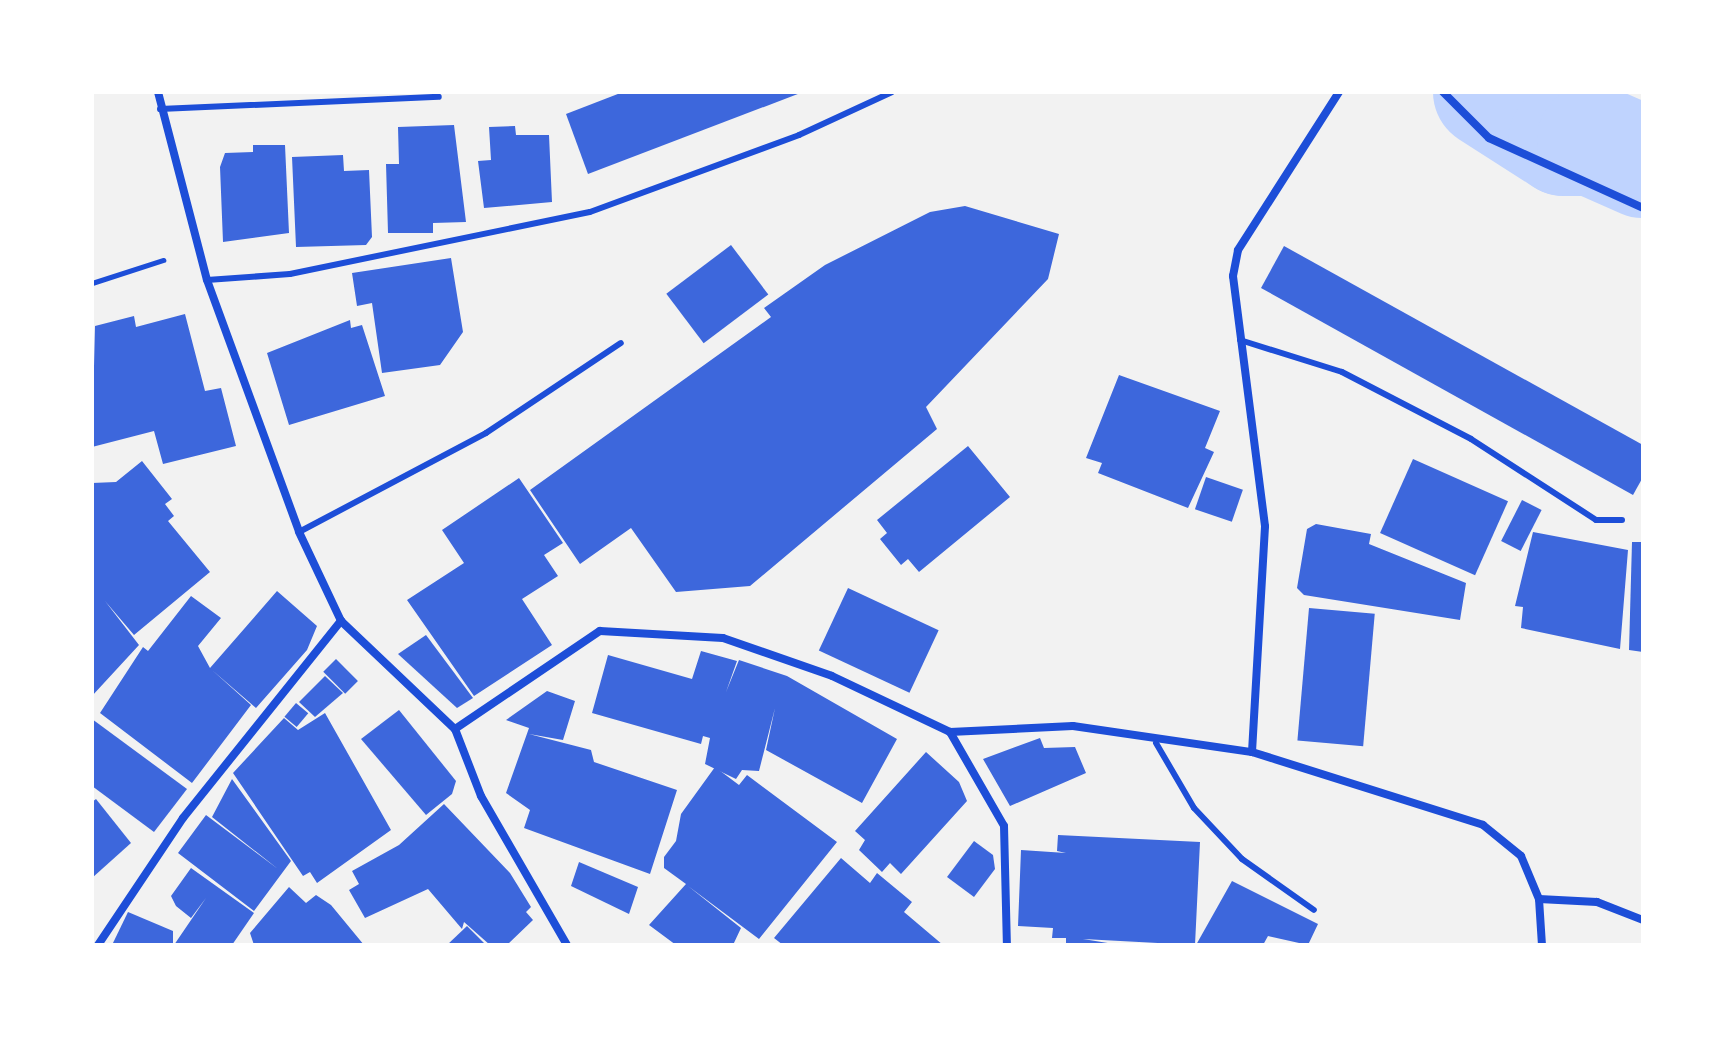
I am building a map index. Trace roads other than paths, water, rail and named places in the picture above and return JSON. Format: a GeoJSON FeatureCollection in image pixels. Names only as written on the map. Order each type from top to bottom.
{"type":"FeatureCollection","features":[{"type":"Feature","properties":{"kind":"street"},"geometry":{"type":"LineString","coordinates":[[158,92],[207,280],[299,532],[341,621],[455,729],[481,796],[567,945]]}},
{"type":"Feature","properties":{"kind":"street"},"geometry":{"type":"LineString","coordinates":[[1252,752],[1265,526],[1240,340],[1238,250],[1339,92]]}},
{"type":"Feature","properties":{"kind":"street"},"geometry":{"type":"LineString","coordinates":[[1443,92],[1489,138],[1643,208]]}},
{"type":"Feature","properties":{"kind":"street"},"geometry":{"type":"LineString","coordinates":[[98,945],[183,818],[341,621]]}},
{"type":"Feature","properties":{"kind":"street"},"geometry":{"type":"LineString","coordinates":[[455,729],[600,631],[723,638],[832,676],[950,732],[1073,726],[1156,743],[1252,752],[1483,825],[1521,856],[1539,899],[1542,945]]}},
{"type":"Feature","properties":{"kind":"street"},"geometry":{"type":"LineString","coordinates":[[950,732],[1004,826],[1007,945]]}},
{"type":"Feature","properties":{"kind":"street"},"geometry":{"type":"LineString","coordinates":[[1539,899],[1597,902],[1643,920]]}},
{"type":"Feature","properties":{"kind":"lane"},"geometry":{"type":"LineString","coordinates":[[207,280],[290,274],[590,212],[799,135],[892,92]]}},
{"type":"Feature","properties":{"kind":"lane"},"geometry":{"type":"LineString","coordinates":[[160,109],[439,97]]}},
{"type":"Feature","properties":{"kind":"lane"},"geometry":{"type":"LineString","coordinates":[[1240,340],[1342,372],[1471,439],[1596,520],[1622,520]]}},
{"type":"Feature","properties":{"kind":"lane"},"geometry":{"type":"LineString","coordinates":[[299,532],[486,433],[621,343]]}},
{"type":"Feature","properties":{"kind":"lane"},"geometry":{"type":"LineString","coordinates":[[1156,743],[1204,818],[1242,859],[1314,910]]}},
{"type":"Feature","properties":{"kind":"waterway"},"geometry":{"type":"LineString","coordinates":[[1489,92],[1564,140],[1593,140],[1643,162]]}}]}
